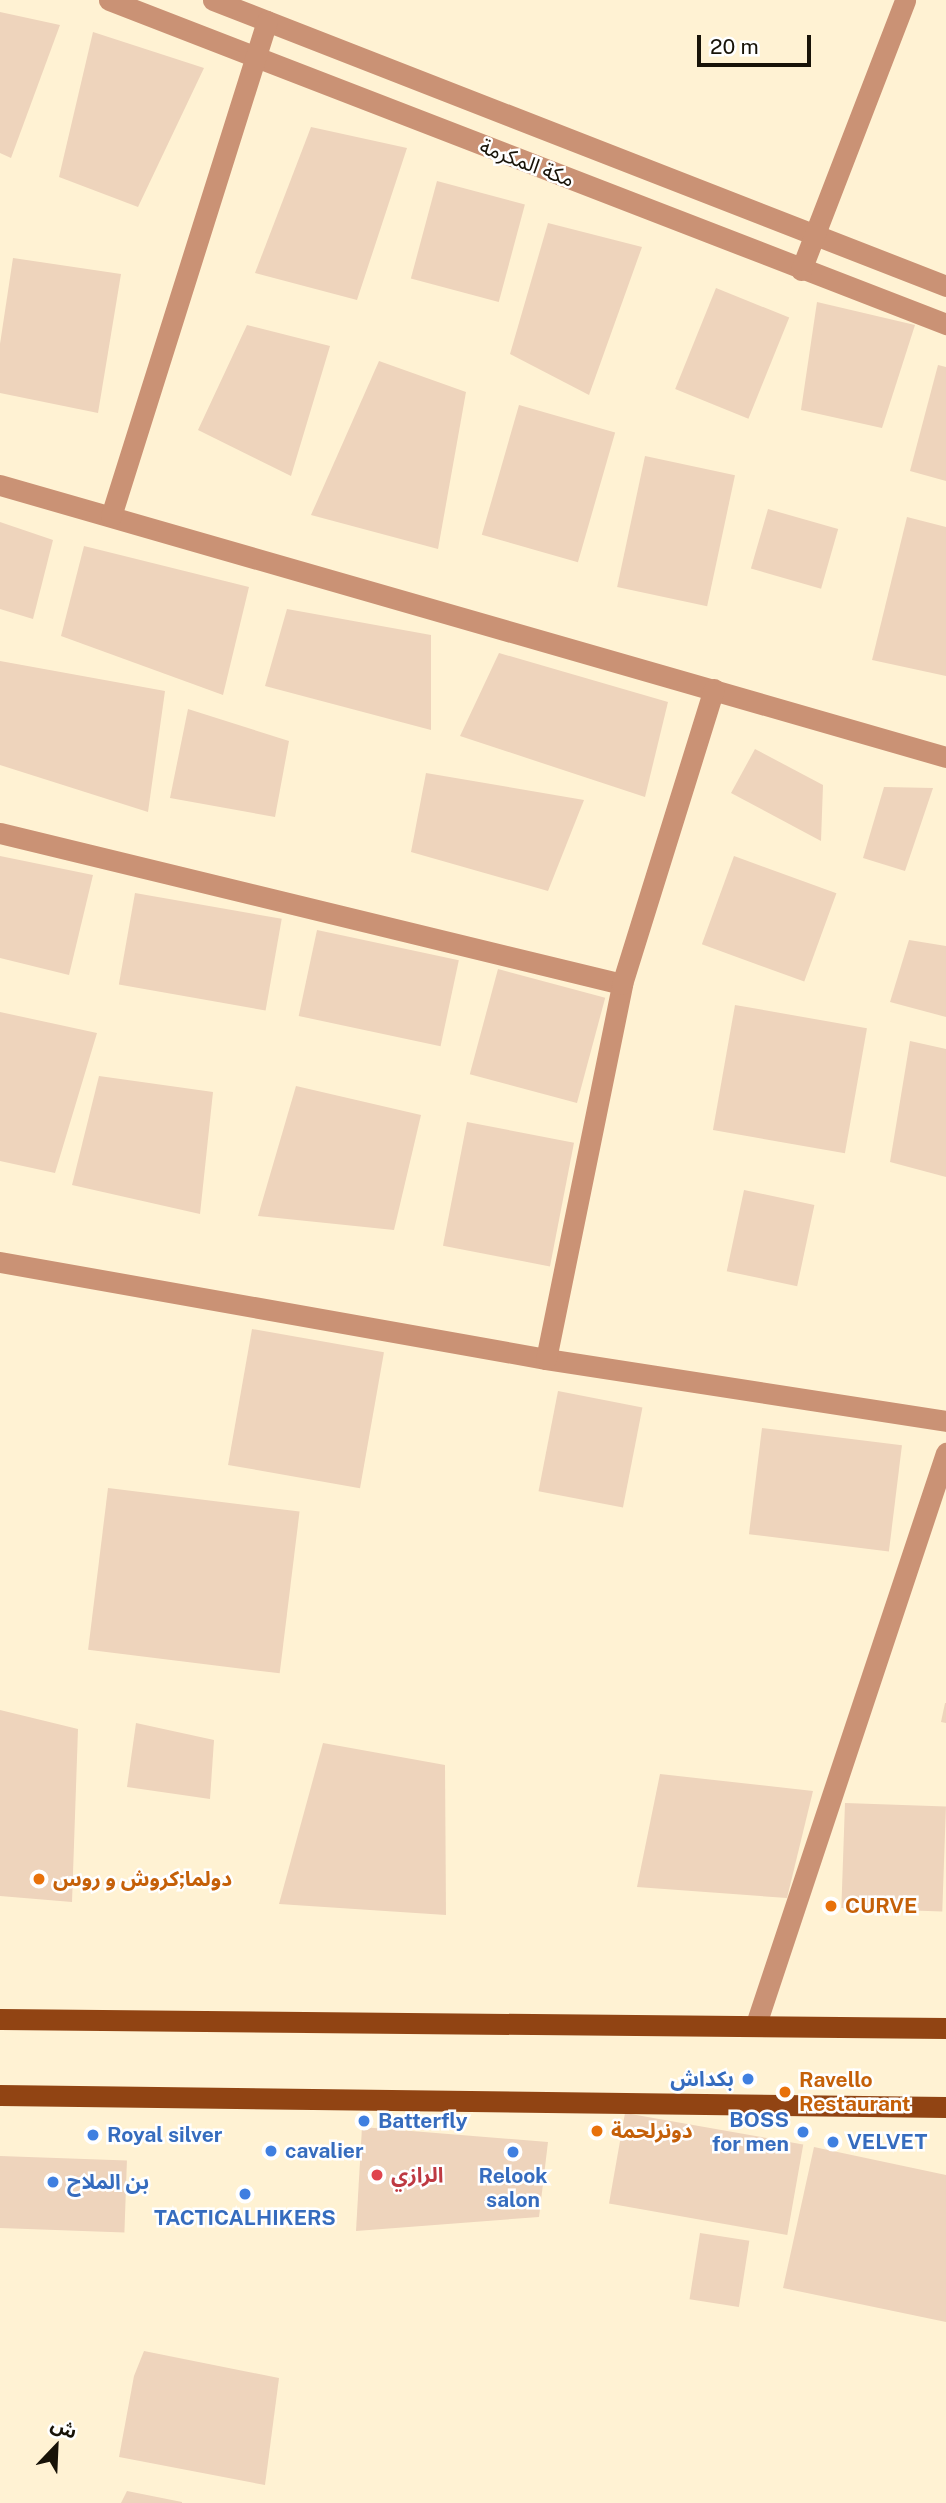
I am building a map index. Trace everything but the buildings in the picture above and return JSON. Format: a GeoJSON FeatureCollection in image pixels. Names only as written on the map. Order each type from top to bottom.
{"type":"FeatureCollection","features":[{"type":"Feature","properties":{"kind":"main road"},"geometry":{"type":"LineString","coordinates":[[0,2019],[756,2024],[946,2028]]}},
{"type":"Feature","properties":{"kind":"main road"},"geometry":{"type":"LineString","coordinates":[[0,2095],[946,2107]]}},
{"type":"Feature","properties":{"kind":"street","name":"مكة المكرمة"},"geometry":{"type":"LineString","coordinates":[[109,0],[946,324]]}},
{"type":"Feature","properties":{"kind":"street","name":"مكة المكرمة"},"geometry":{"type":"LineString","coordinates":[[213,0],[946,286]]}},
{"type":"Feature","properties":{"kind":"street"},"geometry":{"type":"LineString","coordinates":[[801,270],[905,0]]}},
{"type":"Feature","properties":{"kind":"street"},"geometry":{"type":"LineString","coordinates":[[111,516],[267,21]]}},
{"type":"Feature","properties":{"kind":"street"},"geometry":{"type":"LineString","coordinates":[[0,485],[946,757]]}},
{"type":"Feature","properties":{"kind":"street"},"geometry":{"type":"LineString","coordinates":[[546,1359],[622,984],[715,689]]}},
{"type":"Feature","properties":{"kind":"street"},"geometry":{"type":"LineString","coordinates":[[0,833],[622,984]]}},
{"type":"Feature","properties":{"kind":"street"},"geometry":{"type":"LineString","coordinates":[[0,1262],[546,1359],[946,1421]]}},
{"type":"Feature","properties":{"kind":"street"},"geometry":{"type":"LineString","coordinates":[[756,2024],[946,1453]]}},
{"type":"Feature","properties":{"kind":"place","name":"دولما;كروش و روس"},"geometry":{"type":"Point","coordinates":[39,1879]}},
{"type":"Feature","properties":{"kind":"place","name":"CURVE"},"geometry":{"type":"Point","coordinates":[831,1906]}},
{"type":"Feature","properties":{"kind":"place","name":"بكداش"},"geometry":{"type":"Point","coordinates":[748,2079]}},
{"type":"Feature","properties":{"kind":"place","name":"Ravello Restaurant"},"geometry":{"type":"Point","coordinates":[785,2092]}},
{"type":"Feature","properties":{"kind":"place","name":"Batterfly"},"geometry":{"type":"Point","coordinates":[364,2121]}},
{"type":"Feature","properties":{"kind":"place","name":"دونرلحمة"},"geometry":{"type":"Point","coordinates":[597,2131]}},
{"type":"Feature","properties":{"kind":"place","name":"BOSS for men"},"geometry":{"type":"Point","coordinates":[803,2132]}},
{"type":"Feature","properties":{"kind":"place","name":"Royal silver"},"geometry":{"type":"Point","coordinates":[93,2135]}},
{"type":"Feature","properties":{"kind":"place","name":"VELVET"},"geometry":{"type":"Point","coordinates":[833,2142]}},
{"type":"Feature","properties":{"kind":"place","name":"cavalier"},"geometry":{"type":"Point","coordinates":[271,2151]}},
{"type":"Feature","properties":{"kind":"place","name":"Relook salon"},"geometry":{"type":"Point","coordinates":[513,2152]}},
{"type":"Feature","properties":{"kind":"place","name":"الرازي"},"geometry":{"type":"Point","coordinates":[377,2175]}},
{"type":"Feature","properties":{"kind":"place","name":"بن الملاح"},"geometry":{"type":"Point","coordinates":[53,2182]}},
{"type":"Feature","properties":{"kind":"place","name":"TACTICALHIKERS"},"geometry":{"type":"Point","coordinates":[245,2194]}}]}
